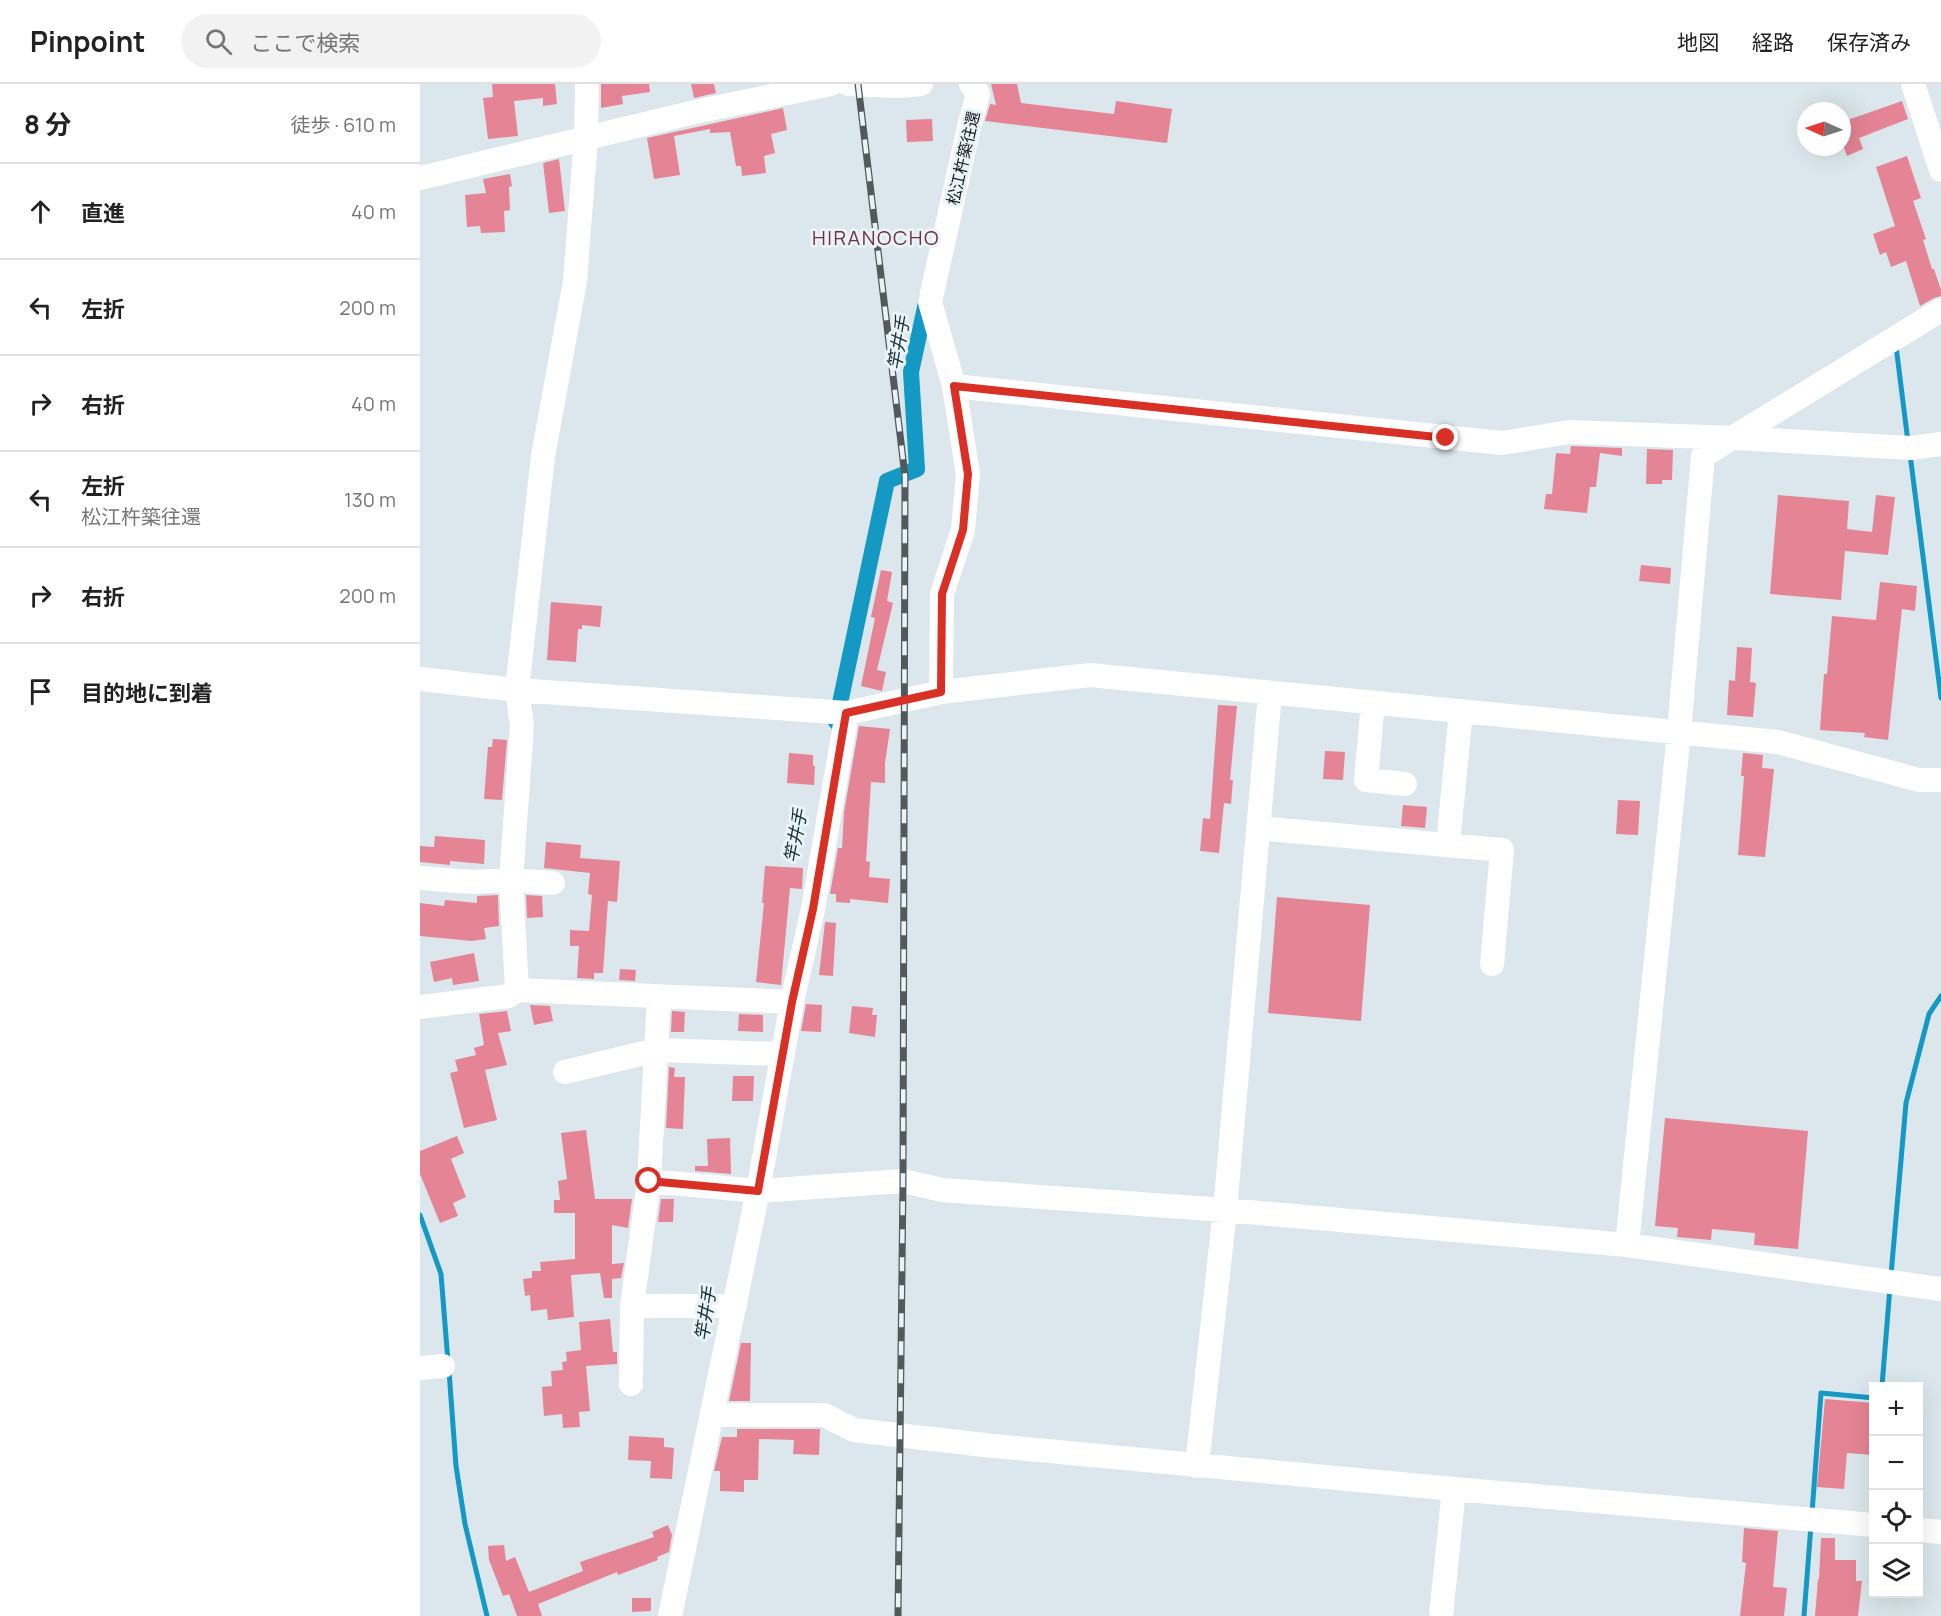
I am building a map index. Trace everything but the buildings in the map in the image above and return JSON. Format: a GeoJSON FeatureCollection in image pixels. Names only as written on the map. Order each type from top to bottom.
{"type":"FeatureCollection","features":[{"type":"Feature","properties":{"kind":"street"},"geometry":{"type":"LineString","coordinates":[[517,990],[511,880],[522,726],[517,690],[543,456],[575,281],[586,138],[587,84]]}},
{"type":"Feature","properties":{"kind":"street"},"geometry":{"type":"LineString","coordinates":[[420,178],[695,112],[831,84]]}},
{"type":"Feature","properties":{"kind":"street"},"geometry":{"type":"LineString","coordinates":[[848,84],[899,86],[921,84]]}},
{"type":"Feature","properties":{"kind":"street","name":"松江杵築往還"},"geometry":{"type":"LineString","coordinates":[[941,692],[942,594],[963,530],[968,474],[954,386],[930,302],[978,94],[971,84]]}},
{"type":"Feature","properties":{"kind":"street"},"geometry":{"type":"LineString","coordinates":[[1913,84],[1941,170]]}},
{"type":"Feature","properties":{"kind":"street"},"geometry":{"type":"LineString","coordinates":[[1627,1245],[1679,732],[1703,456],[1941,310]]}},
{"type":"Feature","properties":{"kind":"street"},"geometry":{"type":"LineString","coordinates":[[954,386],[1502,443],[1569,432],[1911,448],[1941,444]]}},
{"type":"Feature","properties":{"kind":"street"},"geometry":{"type":"LineString","coordinates":[[420,679],[517,690],[846,713],[941,692],[1090,675],[1778,742],[1919,780],[1941,780]]}},
{"type":"Feature","properties":{"kind":"street"},"geometry":{"type":"LineString","coordinates":[[1197,1466],[1225,1210],[1270,693]]}},
{"type":"Feature","properties":{"kind":"street"},"geometry":{"type":"LineString","coordinates":[[1372,703],[1366,780],[1406,784]]}},
{"type":"Feature","properties":{"kind":"street"},"geometry":{"type":"LineString","coordinates":[[1448,844],[1461,711]]}},
{"type":"Feature","properties":{"kind":"street"},"geometry":{"type":"LineString","coordinates":[[670,1616],[735,1306],[792,1002],[813,909],[846,713]]}},
{"type":"Feature","properties":{"kind":"street"},"geometry":{"type":"LineString","coordinates":[[1258,828],[1502,850],[1492,964]]}},
{"type":"Feature","properties":{"kind":"street"},"geometry":{"type":"LineString","coordinates":[[420,878],[472,882],[511,880],[553,883]]}},
{"type":"Feature","properties":{"kind":"street"},"geometry":{"type":"LineString","coordinates":[[420,1007],[509,996],[517,990],[792,1002]]}},
{"type":"Feature","properties":{"kind":"street"},"geometry":{"type":"LineString","coordinates":[[631,1384],[632,1306],[649,1181],[660,996]]}},
{"type":"Feature","properties":{"kind":"street"},"geometry":{"type":"LineString","coordinates":[[565,1072],[657,1050],[783,1054]]}},
{"type":"Feature","properties":{"kind":"street"},"geometry":{"type":"LineString","coordinates":[[649,1181],[758,1191],[903,1181],[942,1190],[1225,1210],[1627,1245],[1941,1289]]}},
{"type":"Feature","properties":{"kind":"street"},"geometry":{"type":"LineString","coordinates":[[632,1306],[735,1306]]}},
{"type":"Feature","properties":{"kind":"street"},"geometry":{"type":"LineString","coordinates":[[712,1415],[824,1415],[854,1430],[893,1436],[1197,1466],[1869,1525]]}},
{"type":"Feature","properties":{"kind":"street"},"geometry":{"type":"LineString","coordinates":[[1441,1616],[1454,1489]]}},
{"type":"Feature","properties":{"kind":"street"},"geometry":{"type":"LineString","coordinates":[[1923,1530],[1941,1532]]}},
{"type":"Feature","properties":{"kind":"waterway","name":"竿井手"},"geometry":{"type":"LineString","coordinates":[[836,722],[887,481],[917,469],[911,372],[927,298]]}},
{"type":"Feature","properties":{"kind":"waterway"},"geometry":{"type":"LineString","coordinates":[[1898,345],[1896,346],[1908,442]]}},
{"type":"Feature","properties":{"kind":"waterway"},"geometry":{"type":"LineString","coordinates":[[1910,454],[1941,698]]}},
{"type":"Feature","properties":{"kind":"waterway"},"geometry":{"type":"LineString","coordinates":[[1891,1275],[1906,1103],[1929,1014],[1941,996]]}},
{"type":"Feature","properties":{"kind":"waterway"},"geometry":{"type":"LineString","coordinates":[[420,1215],[441,1274],[448,1362]]}},
{"type":"Feature","properties":{"kind":"waterway"},"geometry":{"type":"LineString","coordinates":[[1882,1382],[1890,1287]]}},
{"type":"Feature","properties":{"kind":"waterway"},"geometry":{"type":"LineString","coordinates":[[449,1371],[456,1466],[465,1524],[487,1616]]}},
{"type":"Feature","properties":{"kind":"waterway"},"geometry":{"type":"LineString","coordinates":[[1812,1513],[1821,1393],[1869,1398]]}},
{"type":"Feature","properties":{"kind":"waterway"},"geometry":{"type":"LineString","coordinates":[[1804,1616],[1811,1525]]}},
{"type":"Feature","properties":{"kind":"railway"},"geometry":{"type":"LineString","coordinates":[[858,84],[905,476],[903,1181],[898,1616]]}},
{"type":"Feature","properties":{"kind":"district","name":"HIRANOCHO"},"geometry":{"type":"Point","coordinates":[876,238]}},
{"type":"Feature","properties":{"kind":"route"},"geometry":{"type":"LineString","coordinates":[[649,1181],[758,1191],[792,1002],[813,909],[846,713],[941,692],[942,594],[963,530],[968,474],[954,386],[1446,438]]}}]}
